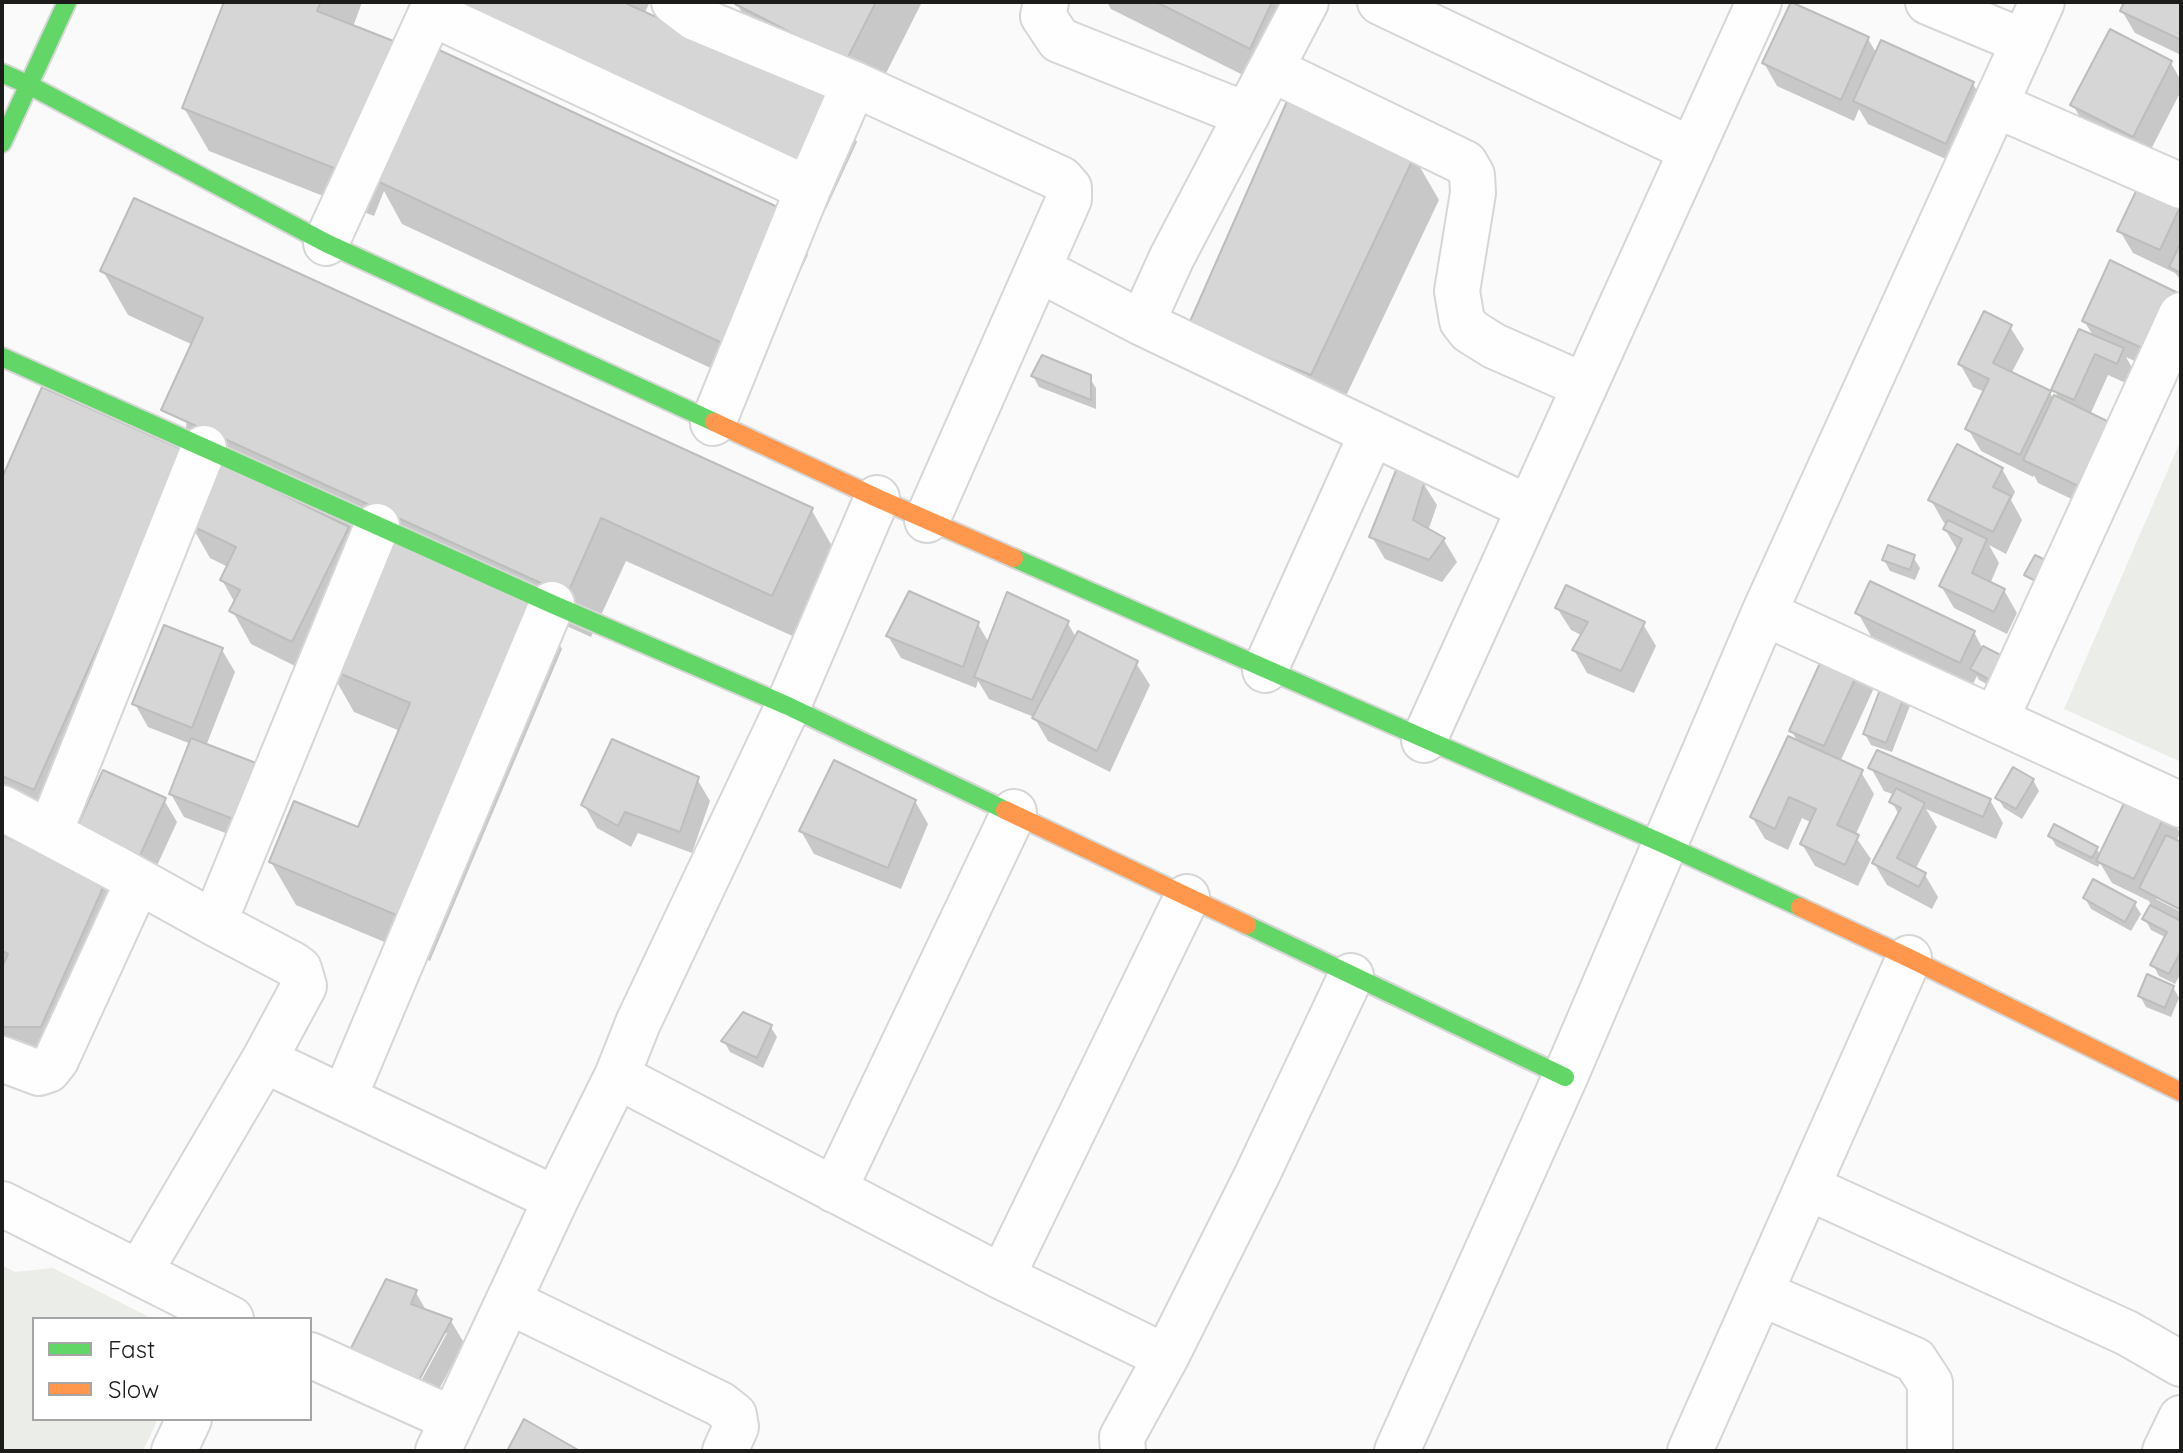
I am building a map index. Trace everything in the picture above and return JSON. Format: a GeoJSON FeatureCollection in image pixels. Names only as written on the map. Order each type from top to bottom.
{"type":"FeatureCollection","features":[{"type":"Feature","properties":{"kind":"street"},"geometry":{"type":"LineString","coordinates":[[2,143],[67,2]]}},
{"type":"Feature","properties":{"kind":"street"},"geometry":{"type":"LineString","coordinates":[[674,2],[695,18],[854,84],[1061,179],[1069,188],[1069,199],[927,520]]}},
{"type":"Feature","properties":{"kind":"street"},"geometry":{"type":"LineString","coordinates":[[1046,2],[1043,16],[1059,40],[1247,115]]}},
{"type":"Feature","properties":{"kind":"street"},"geometry":{"type":"LineString","coordinates":[[1142,323],[1172,257],[1306,2]]}},
{"type":"Feature","properties":{"kind":"street"},"geometry":{"type":"LineString","coordinates":[[1380,2],[1692,150]]}},
{"type":"Feature","properties":{"kind":"street"},"geometry":{"type":"LineString","coordinates":[[1424,740],[1759,2]]}},
{"type":"Feature","properties":{"kind":"street"},"geometry":{"type":"LineString","coordinates":[[1928,2],[2024,42]]}},
{"type":"Feature","properties":{"kind":"street"},"geometry":{"type":"LineString","coordinates":[[1397,1451],[1565,1077],[1764,613],[2042,2]]}},
{"type":"Feature","properties":{"kind":"street"},"geometry":{"type":"LineString","coordinates":[[326,243],[434,8],[808,189]]}},
{"type":"Feature","properties":{"kind":"street"},"geometry":{"type":"LineString","coordinates":[[1271,69],[1465,163],[1472,175],[1473,193],[1457,291],[1462,321],[1470,331],[1494,346],[1585,386]]}},
{"type":"Feature","properties":{"kind":"street"},"geometry":{"type":"LineString","coordinates":[[2,73],[326,243],[877,498],[1666,845],[1909,958],[2181,1092]]}},
{"type":"Feature","properties":{"kind":"street"},"geometry":{"type":"LineString","coordinates":[[713,423],[854,84]]}},
{"type":"Feature","properties":{"kind":"street"},"geometry":{"type":"LineString","coordinates":[[1996,105],[2181,186]]}},
{"type":"Feature","properties":{"kind":"street"},"geometry":{"type":"LineString","coordinates":[[1038,269],[1142,323],[1529,508]]}},
{"type":"Feature","properties":{"kind":"street"},"geometry":{"type":"LineString","coordinates":[[1996,719],[2179,326]]}},
{"type":"Feature","properties":{"kind":"street"},"geometry":{"type":"LineString","coordinates":[[2,357],[552,604],[788,706],[1565,1077]]}},
{"type":"Feature","properties":{"kind":"street"},"geometry":{"type":"LineString","coordinates":[[1265,670],[1372,433]]}},
{"type":"Feature","properties":{"kind":"street"},"geometry":{"type":"LineString","coordinates":[[50,832],[204,448]]}},
{"type":"Feature","properties":{"kind":"street"},"geometry":{"type":"LineString","coordinates":[[312,1356],[445,1435],[617,1076],[638,1023],[788,706],[877,498]]}},
{"type":"Feature","properties":{"kind":"street"},"geometry":{"type":"LineString","coordinates":[[214,923],[377,526]]}},
{"type":"Feature","properties":{"kind":"street"},"geometry":{"type":"LineString","coordinates":[[344,1098],[552,604]]}},
{"type":"Feature","properties":{"kind":"street"},"geometry":{"type":"LineString","coordinates":[[1764,613],[2181,805]]}},
{"type":"Feature","properties":{"kind":"street"},"geometry":{"type":"LineString","coordinates":[[2,808],[292,964],[302,975],[304,986],[264,1060],[139,1273]]}},
{"type":"Feature","properties":{"kind":"street"},"geometry":{"type":"LineString","coordinates":[[834,1190],[1014,812]]}},
{"type":"Feature","properties":{"kind":"street"},"geometry":{"type":"LineString","coordinates":[[2,1059],[39,1073],[48,1070],[56,1060],[138,881]]}},
{"type":"Feature","properties":{"kind":"street"},"geometry":{"type":"LineString","coordinates":[[1002,1277],[1187,897]]}},
{"type":"Feature","properties":{"kind":"street"},"geometry":{"type":"LineString","coordinates":[[1690,1451],[1909,958]]}},
{"type":"Feature","properties":{"kind":"street"},"geometry":{"type":"LineString","coordinates":[[1123,1451],[1122,1437],[1166,1357],[1257,1175],[1351,976]]}},
{"type":"Feature","properties":{"kind":"street"},"geometry":{"type":"LineString","coordinates":[[264,1060],[556,1199]]}},
{"type":"Feature","properties":{"kind":"street"},"geometry":{"type":"LineString","coordinates":[[617,1076],[1002,1277],[1166,1357]]}},
{"type":"Feature","properties":{"kind":"street"},"geometry":{"type":"LineString","coordinates":[[1807,1187],[2127,1333],[2181,1364]]}},
{"type":"Feature","properties":{"kind":"street"},"geometry":{"type":"LineString","coordinates":[[2,1204],[227,1317]]}},
{"type":"Feature","properties":{"kind":"street"},"geometry":{"type":"LineString","coordinates":[[1760,1293],[1915,1360],[1930,1383],[1930,1451]]}},
{"type":"Feature","properties":{"kind":"street"},"geometry":{"type":"LineString","coordinates":[[508,1301],[720,1404],[734,1415],[736,1427],[725,1451]]}},
{"type":"Feature","properties":{"kind":"street"},"geometry":{"type":"LineString","coordinates":[[2165,1451],[2181,1418]]}},
{"type":"Feature","properties":{"kind":"street"},"geometry":{"type":"LineString","coordinates":[[174,1451],[188,1421]]}},
{"type":"Feature","properties":{"kind":"shaded area"},"geometry":{"type":"Polygon","coordinates":[[[2181,440],[2181,762],[2064,709],[2181,440]]]}},
{"type":"Feature","properties":{"kind":"shaded area"},"geometry":{"type":"Polygon","coordinates":[[[2,1265],[15,1272],[53,1268],[149,1317],[32,1317],[32,1421],[157,1421],[143,1451],[2,1451],[2,1265]]]}},
{"type":"Feature","properties":{"kind":"building"},"geometry":{"type":"Polygon","coordinates":[[[224,2],[321,2],[317,11],[401,44],[349,174],[182,108],[224,2]]]}},
{"type":"Feature","properties":{"kind":"building"},"geometry":{"type":"Polygon","coordinates":[[[454,2],[623,2],[833,97],[801,167],[454,2]]]}},
{"type":"Feature","properties":{"kind":"building"},"geometry":{"type":"Polygon","coordinates":[[[736,2],[876,2],[846,61],[736,2]]]}},
{"type":"Feature","properties":{"kind":"building"},"geometry":{"type":"Polygon","coordinates":[[[1156,2],[1272,2],[1250,49],[1156,2]]]}},
{"type":"Feature","properties":{"kind":"building"},"geometry":{"type":"Polygon","coordinates":[[[1791,2],[1869,37],[1841,100],[1762,63],[1791,2]]]}},
{"type":"Feature","properties":{"kind":"building"},"geometry":{"type":"Polygon","coordinates":[[[2124,2],[2181,2],[2181,40],[2120,11],[2124,2]]]}},
{"type":"Feature","properties":{"kind":"building"},"geometry":{"type":"Polygon","coordinates":[[[2110,29],[2172,61],[2133,137],[2070,105],[2110,29]]]}},
{"type":"Feature","properties":{"kind":"building"},"geometry":{"type":"Polygon","coordinates":[[[1881,40],[1974,82],[1946,144],[1853,101],[1881,40]]]}},
{"type":"Feature","properties":{"kind":"building"},"geometry":{"type":"Polygon","coordinates":[[[437,49],[784,210],[722,343],[375,180],[437,49]]]}},
{"type":"Feature","properties":{"kind":"building"},"geometry":{"type":"Polygon","coordinates":[[[1292,90],[1415,155],[1311,375],[1188,326],[1292,90]]]}},
{"type":"Feature","properties":{"kind":"building"},"geometry":{"type":"Polygon","coordinates":[[[2140,183],[2181,205],[2160,250],[2117,231],[2140,183]]]}},
{"type":"Feature","properties":{"kind":"building"},"geometry":{"type":"Polygon","coordinates":[[[134,198],[813,508],[772,596],[601,518],[567,595],[161,410],[203,318],[100,271],[134,198]]]}},
{"type":"Feature","properties":{"kind":"building"},"geometry":{"type":"Polygon","coordinates":[[[2181,242],[2181,273],[2169,267],[2181,242]]]}},
{"type":"Feature","properties":{"kind":"building"},"geometry":{"type":"Polygon","coordinates":[[[2110,260],[2176,292],[2149,351],[2082,321],[2110,260]]]}},
{"type":"Feature","properties":{"kind":"building"},"geometry":{"type":"Polygon","coordinates":[[[1984,311],[2012,325],[1993,363],[2051,391],[2020,455],[1965,429],[1989,379],[1958,364],[1984,311]]]}},
{"type":"Feature","properties":{"kind":"building"},"geometry":{"type":"Polygon","coordinates":[[[2079,329],[2124,348],[2117,364],[2095,354],[2074,400],[2051,390],[2079,329]]]}},
{"type":"Feature","properties":{"kind":"building"},"geometry":{"type":"Polygon","coordinates":[[[1042,355],[1091,375],[1091,400],[1031,376],[1042,355]]]}},
{"type":"Feature","properties":{"kind":"building"},"geometry":{"type":"Polygon","coordinates":[[[42,387],[186,451],[34,790],[2,776],[2,478],[42,387]]]}},
{"type":"Feature","properties":{"kind":"building"},"geometry":{"type":"Polygon","coordinates":[[[2054,395],[2121,428],[2091,492],[2023,460],[2054,395]]]}},
{"type":"Feature","properties":{"kind":"building"},"geometry":{"type":"Polygon","coordinates":[[[1957,444],[2003,468],[1993,487],[2011,496],[1993,532],[1928,500],[1957,444]]]}},
{"type":"Feature","properties":{"kind":"building"},"geometry":{"type":"Polygon","coordinates":[[[219,463],[349,527],[292,642],[229,611],[240,590],[220,580],[236,547],[188,524],[219,463]]]}},
{"type":"Feature","properties":{"kind":"building"},"geometry":{"type":"Polygon","coordinates":[[[1397,468],[1425,481],[1413,520],[1445,538],[1429,560],[1369,537],[1397,468]]]}},
{"type":"Feature","properties":{"kind":"building"},"geometry":{"type":"Polygon","coordinates":[[[1948,520],[1987,539],[1972,573],[2005,589],[1994,612],[1939,586],[1962,539],[1943,529],[1948,520]]]}},
{"type":"Feature","properties":{"kind":"building"},"geometry":{"type":"Polygon","coordinates":[[[382,538],[538,604],[406,919],[269,862],[294,801],[358,827],[410,703],[327,668],[382,538]]]}},
{"type":"Feature","properties":{"kind":"building"},"geometry":{"type":"Polygon","coordinates":[[[1888,545],[1915,555],[1910,570],[1882,560],[1888,545]]]}},
{"type":"Feature","properties":{"kind":"building"},"geometry":{"type":"Polygon","coordinates":[[[2035,555],[2054,564],[2043,585],[2024,575],[2035,555]]]}},
{"type":"Feature","properties":{"kind":"building"},"geometry":{"type":"Polygon","coordinates":[[[1870,581],[1975,631],[1960,663],[1855,613],[1870,581]]]}},
{"type":"Feature","properties":{"kind":"building"},"geometry":{"type":"Polygon","coordinates":[[[1566,585],[1645,622],[1621,671],[1572,650],[1588,622],[1555,608],[1566,585]]]}},
{"type":"Feature","properties":{"kind":"building"},"geometry":{"type":"Polygon","coordinates":[[[909,591],[979,622],[963,667],[886,636],[909,591]]]}},
{"type":"Feature","properties":{"kind":"building"},"geometry":{"type":"Polygon","coordinates":[[[1007,592],[1069,621],[1032,700],[974,677],[1007,592]]]}},
{"type":"Feature","properties":{"kind":"building"},"geometry":{"type":"Polygon","coordinates":[[[164,625],[223,648],[192,728],[132,704],[164,625]]]}},
{"type":"Feature","properties":{"kind":"building"},"geometry":{"type":"Polygon","coordinates":[[[1078,631],[1138,661],[1097,751],[1032,718],[1078,631]]]}},
{"type":"Feature","properties":{"kind":"building"},"geometry":{"type":"Polygon","coordinates":[[[1983,646],[2012,661],[1999,685],[1970,669],[1983,646]]]}},
{"type":"Feature","properties":{"kind":"building"},"geometry":{"type":"Polygon","coordinates":[[[1826,650],[1861,666],[1824,746],[1789,731],[1826,650]]]}},
{"type":"Feature","properties":{"kind":"building"},"geometry":{"type":"Polygon","coordinates":[[[1883,682],[1907,690],[1886,743],[1863,734],[1883,682]]]}},
{"type":"Feature","properties":{"kind":"building"},"geometry":{"type":"Polygon","coordinates":[[[1788,736],[1863,770],[1837,825],[1859,835],[1845,865],[1800,844],[1816,809],[1789,797],[1775,829],[1750,817],[1788,736]]]}},
{"type":"Feature","properties":{"kind":"building"},"geometry":{"type":"Polygon","coordinates":[[[191,738],[256,763],[233,819],[169,794],[191,738]]]}},
{"type":"Feature","properties":{"kind":"building"},"geometry":{"type":"Polygon","coordinates":[[[612,739],[699,777],[680,832],[625,812],[618,826],[581,805],[612,739]]]}},
{"type":"Feature","properties":{"kind":"building"},"geometry":{"type":"Polygon","coordinates":[[[1877,750],[1991,799],[1983,817],[1868,768],[1877,750]]]}},
{"type":"Feature","properties":{"kind":"building"},"geometry":{"type":"Polygon","coordinates":[[[834,760],[916,800],[888,868],[799,831],[834,760]]]}},
{"type":"Feature","properties":{"kind":"building"},"geometry":{"type":"Polygon","coordinates":[[[2013,767],[2034,779],[2016,809],[1995,798],[2013,767]]]}},
{"type":"Feature","properties":{"kind":"building"},"geometry":{"type":"Polygon","coordinates":[[[103,770],[166,798],[138,860],[75,831],[103,770]]]}},
{"type":"Feature","properties":{"kind":"building"},"geometry":{"type":"Polygon","coordinates":[[[1896,788],[1925,803],[1897,858],[1926,873],[1919,887],[1872,863],[1901,808],[1889,802],[1896,788]]]}},
{"type":"Feature","properties":{"kind":"building"},"geometry":{"type":"Polygon","coordinates":[[[2130,791],[2168,809],[2134,879],[2096,861],[2130,791]]]}},
{"type":"Feature","properties":{"kind":"building"},"geometry":{"type":"Polygon","coordinates":[[[2054,824],[2098,847],[2092,858],[2048,836],[2054,824]]]}},
{"type":"Feature","properties":{"kind":"building"},"geometry":{"type":"Polygon","coordinates":[[[2,835],[106,881],[41,1027],[2,1027],[2,967],[8,954],[2,951],[2,835]]]}},
{"type":"Feature","properties":{"kind":"building"},"geometry":{"type":"Polygon","coordinates":[[[2166,835],[2181,842],[2181,910],[2139,888],[2166,835]]]}},
{"type":"Feature","properties":{"kind":"building"},"geometry":{"type":"Polygon","coordinates":[[[2093,879],[2136,902],[2125,922],[2083,898],[2093,879]]]}},
{"type":"Feature","properties":{"kind":"building"},"geometry":{"type":"Polygon","coordinates":[[[2150,905],[2181,921],[2181,951],[2169,974],[2150,965],[2167,932],[2142,919],[2150,905]]]}},
{"type":"Feature","properties":{"kind":"building"},"geometry":{"type":"Polygon","coordinates":[[[2147,974],[2174,986],[2165,1008],[2138,996],[2147,974]]]}},
{"type":"Feature","properties":{"kind":"building"},"geometry":{"type":"Polygon","coordinates":[[[743,1012],[772,1025],[757,1058],[721,1041],[743,1012]]]}},
{"type":"Feature","properties":{"kind":"building"},"geometry":{"type":"Polygon","coordinates":[[[386,1279],[417,1290],[411,1304],[452,1319],[417,1384],[347,1356],[386,1279]]]}},
{"type":"Feature","properties":{"kind":"building"},"geometry":{"type":"Polygon","coordinates":[[[524,1419],[580,1451],[507,1451],[524,1419]]]}},
{"type":"Feature","properties":{"kind":"traffic: fast"},"geometry":{"type":"LineString","coordinates":[[2,143],[67,2]]}},
{"type":"Feature","properties":{"kind":"traffic: fast"},"geometry":{"type":"LineString","coordinates":[[2,73],[326,243],[714,422]]}},
{"type":"Feature","properties":{"kind":"traffic: fast"},"geometry":{"type":"LineString","coordinates":[[2,357],[552,604],[788,706],[1005,810]]}},
{"type":"Feature","properties":{"kind":"traffic: fast"},"geometry":{"type":"LineString","coordinates":[[1014,558],[1800,907]]}},
{"type":"Feature","properties":{"kind":"traffic: fast"},"geometry":{"type":"LineString","coordinates":[[1247,925],[1565,1077]]}},
{"type":"Feature","properties":{"kind":"traffic: slow"},"geometry":{"type":"LineString","coordinates":[[714,422],[1014,558]]}},
{"type":"Feature","properties":{"kind":"traffic: slow"},"geometry":{"type":"LineString","coordinates":[[1005,810],[1247,925]]}},
{"type":"Feature","properties":{"kind":"traffic: slow"},"geometry":{"type":"LineString","coordinates":[[1800,907],[2181,1092]]}}]}
